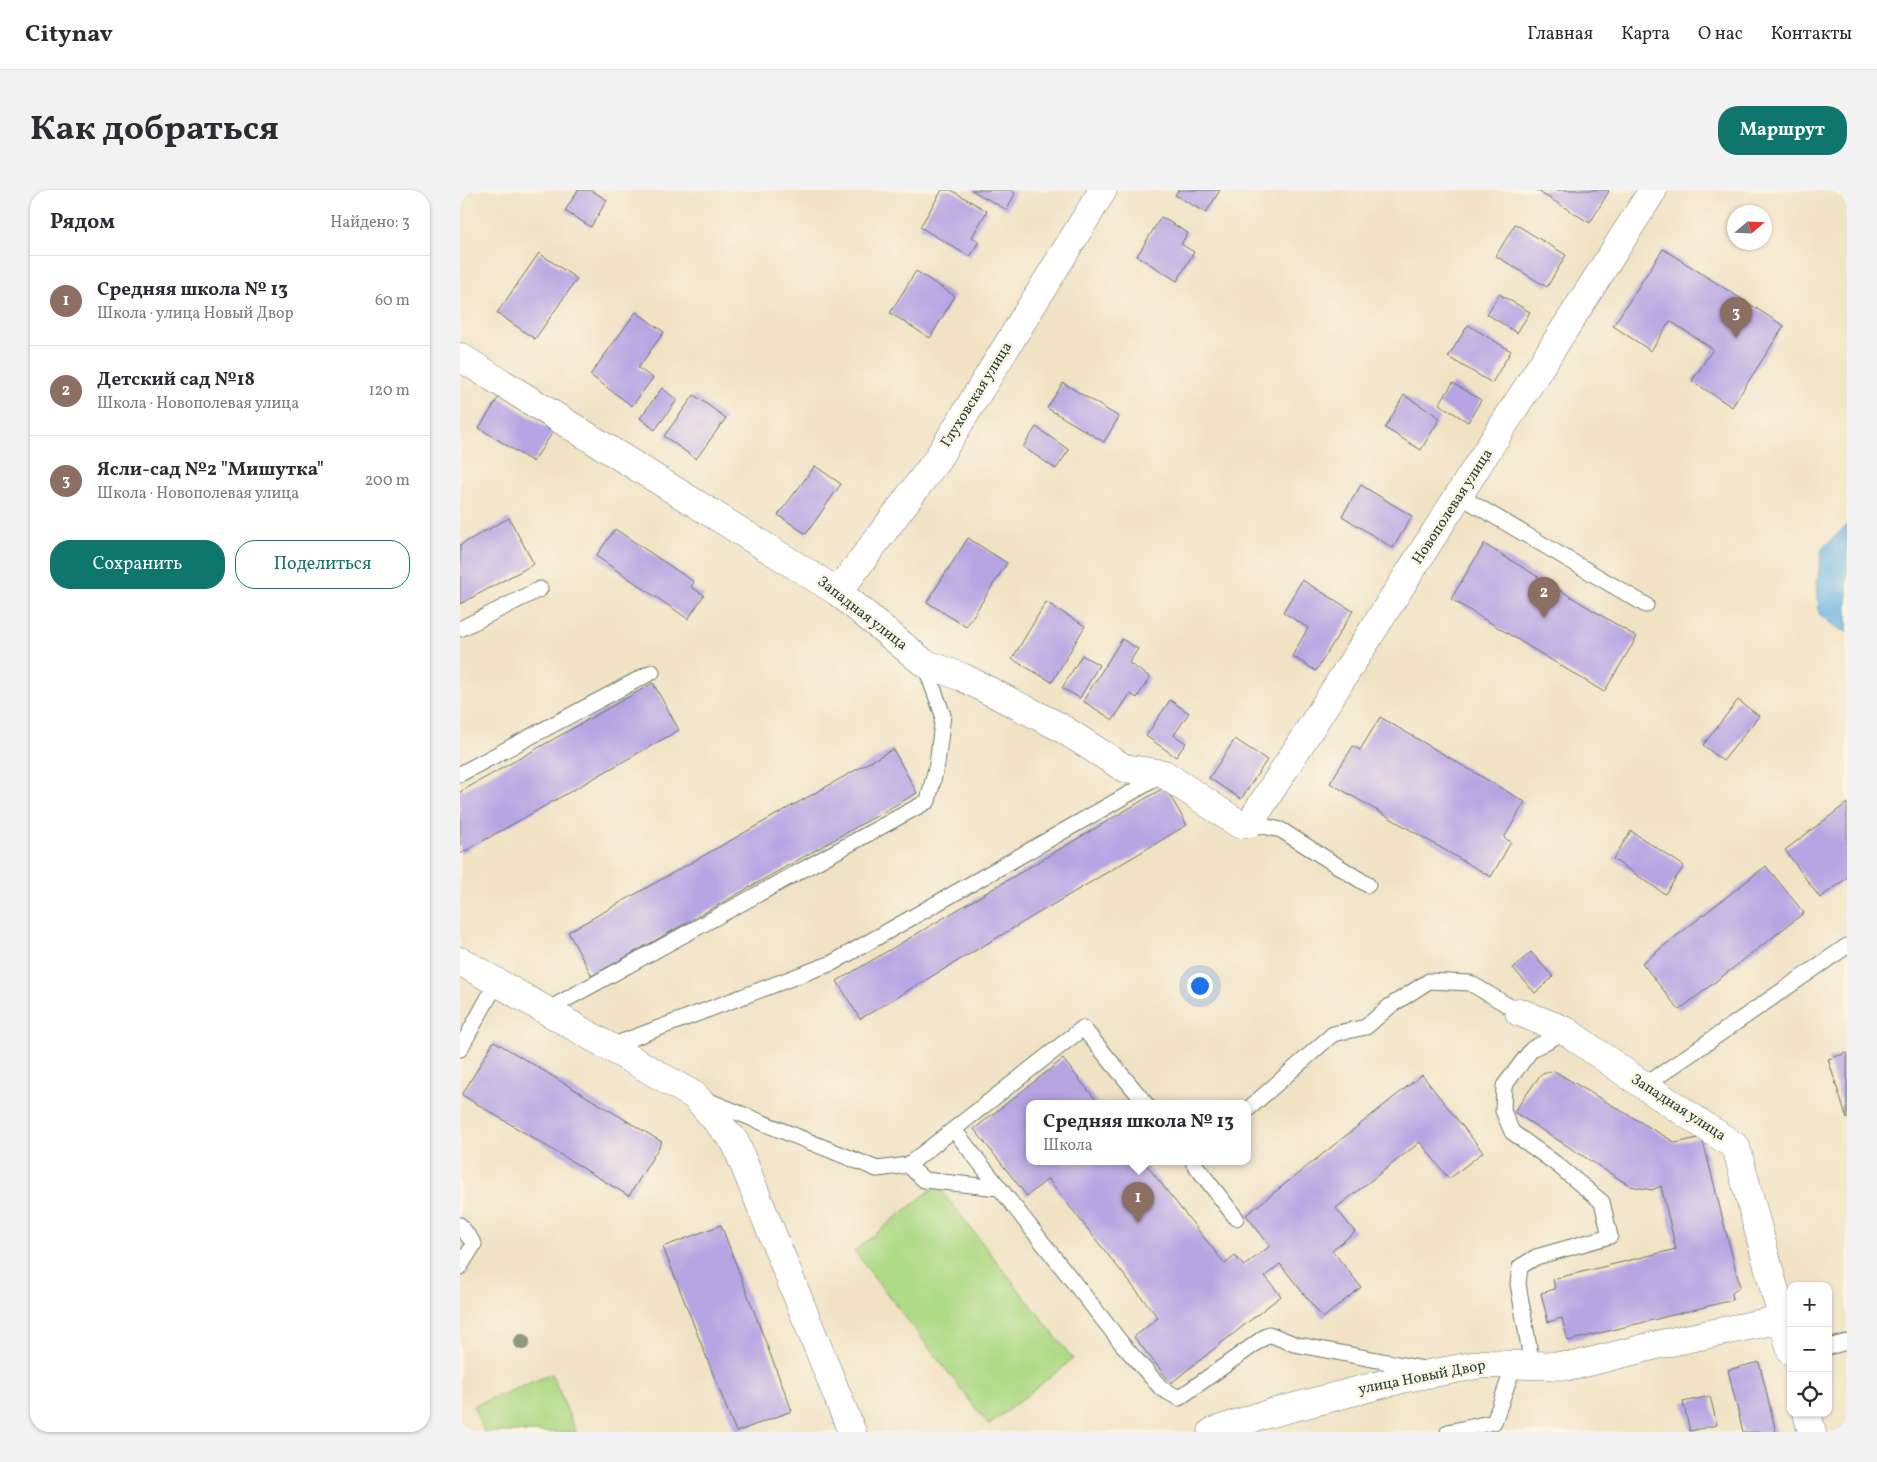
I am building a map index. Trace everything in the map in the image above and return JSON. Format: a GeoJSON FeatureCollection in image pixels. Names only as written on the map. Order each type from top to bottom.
{"type":"FeatureCollection","features":[{"type":"Feature","properties":{"kind":"street","name":"Глуховская улица"},"geometry":{"type":"LineString","coordinates":[[838,592],[936,461],[1103,190]]}},
{"type":"Feature","properties":{"kind":"street","name":"Новополевая улица"},"geometry":{"type":"LineString","coordinates":[[1250,823],[1654,190]]}},
{"type":"Feature","properties":{"kind":"street","name":"Западная улица"},"geometry":{"type":"LineString","coordinates":[[460,357],[838,592],[924,663],[962,677],[1058,726],[1124,768],[1164,774],[1239,824],[1250,823]]}},
{"type":"Feature","properties":{"kind":"street"},"geometry":{"type":"LineString","coordinates":[[460,961],[545,1011],[611,1046],[695,1096],[735,1142],[852,1432]]}},
{"type":"Feature","properties":{"kind":"street","name":"Западная улица"},"geometry":{"type":"LineString","coordinates":[[1518,1012],[1566,1031],[1736,1147],[1787,1337]]}},
{"type":"Feature","properties":{"kind":"street","name":"улица Новый Двор"},"geometry":{"type":"LineString","coordinates":[[1212,1432],[1260,1416],[1406,1378],[1483,1364],[1574,1366],[1661,1344],[1782,1319]]}},
{"type":"Feature","properties":{"kind":"street"},"geometry":{"type":"LineString","coordinates":[[1808,1417],[1812,1432]]}},
{"type":"Feature","properties":{"kind":"lane"},"geometry":{"type":"LineString","coordinates":[[1460,496],[1646,605]]}},
{"type":"Feature","properties":{"kind":"lane"},"geometry":{"type":"LineString","coordinates":[[460,629],[540,589]]}},
{"type":"Feature","properties":{"kind":"lane"},"geometry":{"type":"LineString","coordinates":[[545,1011],[928,801],[937,764],[943,715],[924,663]]}},
{"type":"Feature","properties":{"kind":"lane"},"geometry":{"type":"LineString","coordinates":[[460,774],[652,672]]}},
{"type":"Feature","properties":{"kind":"lane"},"geometry":{"type":"LineString","coordinates":[[611,1046],[832,963],[1164,774]]}},
{"type":"Feature","properties":{"kind":"lane"},"geometry":{"type":"LineString","coordinates":[[1250,823],[1281,830],[1368,885]]}},
{"type":"Feature","properties":{"kind":"lane"},"geometry":{"type":"LineString","coordinates":[[1644,1086],[1847,946]]}},
{"type":"Feature","properties":{"kind":"lane"},"geometry":{"type":"LineString","coordinates":[[1251,1106],[1333,1034],[1366,1027],[1390,1006],[1429,981],[1470,983],[1518,1012]]}},
{"type":"Feature","properties":{"kind":"lane"},"geometry":{"type":"LineString","coordinates":[[460,1049],[496,982]]}},
{"type":"Feature","properties":{"kind":"lane"},"geometry":{"type":"LineString","coordinates":[[695,1096],[877,1169],[908,1165],[1083,1028],[1143,1100]]}},
{"type":"Feature","properties":{"kind":"lane"},"geometry":{"type":"LineString","coordinates":[[1448,1432],[1494,1422],[1523,1365],[1518,1284],[1520,1267],[1536,1257],[1610,1236],[1602,1202],[1555,1163],[1512,1132],[1503,1111],[1504,1086],[1532,1049],[1566,1031]]}},
{"type":"Feature","properties":{"kind":"lane"},"geometry":{"type":"LineString","coordinates":[[954,1130],[1123,1345],[1162,1389],[1179,1398],[1269,1334],[1294,1344],[1437,1372]]}},
{"type":"Feature","properties":{"kind":"lane"},"geometry":{"type":"LineString","coordinates":[[908,1165],[924,1180],[998,1188]]}},
{"type":"Feature","properties":{"kind":"lane"},"geometry":{"type":"LineString","coordinates":[[1195,1165],[1236,1218]]}},
{"type":"Feature","properties":{"kind":"lane"},"geometry":{"type":"LineString","coordinates":[[460,1225],[474,1244],[460,1267]]}},
{"type":"Feature","properties":{"kind":"lane"},"geometry":{"type":"LineString","coordinates":[[1832,1346],[1847,1342]]}},
{"type":"Feature","properties":{"kind":"green space"},"geometry":{"type":"Polygon","coordinates":[[[937,1185],[1073,1359],[989,1425],[854,1251],[937,1185]]]}},
{"type":"Feature","properties":{"kind":"green space"},"geometry":{"type":"Polygon","coordinates":[[[552,1374],[576,1432],[484,1432],[473,1406],[552,1374]]]}},
{"type":"Feature","properties":{"kind":"water"},"geometry":{"type":"Polygon","coordinates":[[[1847,525],[1847,631],[1841,630],[1819,614],[1817,585],[1822,549],[1847,525]]]}},
{"type":"Feature","properties":{"kind":"building"},"geometry":{"type":"Polygon","coordinates":[[[578,190],[591,190],[607,200],[591,227],[565,211],[578,190]]]}},
{"type":"Feature","properties":{"kind":"building"},"geometry":{"type":"Polygon","coordinates":[[[942,190],[951,190],[987,211],[972,237],[979,241],[970,257],[920,227],[942,190]]]}},
{"type":"Feature","properties":{"kind":"building"},"geometry":{"type":"Polygon","coordinates":[[[971,190],[1010,190],[1015,193],[1007,210],[971,190]]]}},
{"type":"Feature","properties":{"kind":"building"},"geometry":{"type":"Polygon","coordinates":[[[1178,190],[1220,190],[1206,213],[1175,195],[1178,190]]]}},
{"type":"Feature","properties":{"kind":"building"},"geometry":{"type":"Polygon","coordinates":[[[1536,190],[1608,190],[1609,191],[1590,223],[1536,190]]]}},
{"type":"Feature","properties":{"kind":"building"},"geometry":{"type":"Polygon","coordinates":[[[1161,217],[1188,233],[1181,244],[1194,252],[1177,281],[1137,256],[1161,217]]]}},
{"type":"Feature","properties":{"kind":"building"},"geometry":{"type":"Polygon","coordinates":[[[1515,224],[1566,255],[1547,287],[1496,256],[1515,224]]]}},
{"type":"Feature","properties":{"kind":"building"},"geometry":{"type":"Polygon","coordinates":[[[1663,249],[1784,326],[1732,407],[1692,381],[1713,349],[1670,321],[1651,351],[1613,326],[1663,249]]]}},
{"type":"Feature","properties":{"kind":"building"},"geometry":{"type":"Polygon","coordinates":[[[539,253],[577,279],[535,339],[497,313],[539,253]]]}},
{"type":"Feature","properties":{"kind":"building"},"geometry":{"type":"Polygon","coordinates":[[[916,271],[955,296],[930,338],[890,313],[916,271]]]}},
{"type":"Feature","properties":{"kind":"building"},"geometry":{"type":"Polygon","coordinates":[[[1499,294],[1530,312],[1517,333],[1487,314],[1499,294]]]}},
{"type":"Feature","properties":{"kind":"building"},"geometry":{"type":"Polygon","coordinates":[[[636,312],[664,332],[638,368],[653,378],[632,406],[590,375],[636,312]]]}},
{"type":"Feature","properties":{"kind":"building"},"geometry":{"type":"Polygon","coordinates":[[[1468,325],[1511,351],[1492,383],[1448,357],[1468,325]]]}},
{"type":"Feature","properties":{"kind":"building"},"geometry":{"type":"Polygon","coordinates":[[[1063,383],[1119,417],[1104,442],[1047,408],[1063,383]]]}},
{"type":"Feature","properties":{"kind":"building"},"geometry":{"type":"Polygon","coordinates":[[[1453,383],[1481,400],[1468,422],[1439,404],[1453,383]]]}},
{"type":"Feature","properties":{"kind":"building"},"geometry":{"type":"Polygon","coordinates":[[[662,388],[677,400],[655,430],[640,418],[662,388]]]}},
{"type":"Feature","properties":{"kind":"building"},"geometry":{"type":"Polygon","coordinates":[[[694,395],[726,418],[696,459],[664,436],[694,395]]]}},
{"type":"Feature","properties":{"kind":"building"},"geometry":{"type":"Polygon","coordinates":[[[1404,395],[1440,418],[1421,450],[1385,428],[1404,395]]]}},
{"type":"Feature","properties":{"kind":"building"},"geometry":{"type":"Polygon","coordinates":[[[499,397],[553,432],[533,462],[479,428],[499,397]]]}},
{"type":"Feature","properties":{"kind":"building"},"geometry":{"type":"Polygon","coordinates":[[[1036,427],[1069,450],[1056,469],[1023,447],[1036,427]]]}},
{"type":"Feature","properties":{"kind":"building"},"geometry":{"type":"Polygon","coordinates":[[[815,466],[841,484],[806,534],[778,515],[815,466]]]}},
{"type":"Feature","properties":{"kind":"building"},"geometry":{"type":"Polygon","coordinates":[[[1361,485],[1412,516],[1393,548],[1342,516],[1361,485]]]}},
{"type":"Feature","properties":{"kind":"building"},"geometry":{"type":"Polygon","coordinates":[[[509,518],[534,564],[460,604],[460,545],[509,518]]]}},
{"type":"Feature","properties":{"kind":"building"},"geometry":{"type":"Polygon","coordinates":[[[615,529],[694,582],[691,587],[704,595],[688,619],[596,556],[615,529]]]}},
{"type":"Feature","properties":{"kind":"building"},"geometry":{"type":"Polygon","coordinates":[[[968,538],[1007,563],[966,627],[927,602],[968,538]]]}},
{"type":"Feature","properties":{"kind":"building"},"geometry":{"type":"Polygon","coordinates":[[[1484,544],[1637,637],[1604,692],[1451,599],[1484,544]]]}},
{"type":"Feature","properties":{"kind":"building"},"geometry":{"type":"Polygon","coordinates":[[[1302,580],[1353,611],[1316,671],[1292,656],[1308,628],[1283,612],[1302,580]]]}},
{"type":"Feature","properties":{"kind":"building"},"geometry":{"type":"Polygon","coordinates":[[[1046,602],[1085,626],[1052,682],[1012,659],[1046,602]]]}},
{"type":"Feature","properties":{"kind":"building"},"geometry":{"type":"Polygon","coordinates":[[[1122,639],[1138,649],[1129,663],[1150,677],[1137,698],[1130,694],[1113,720],[1083,701],[1122,639]]]}},
{"type":"Feature","properties":{"kind":"building"},"geometry":{"type":"Polygon","coordinates":[[[1082,655],[1099,665],[1080,698],[1062,688],[1082,655]]]}},
{"type":"Feature","properties":{"kind":"building"},"geometry":{"type":"Polygon","coordinates":[[[653,683],[679,730],[460,854],[460,792],[653,683]]]}},
{"type":"Feature","properties":{"kind":"building"},"geometry":{"type":"Polygon","coordinates":[[[1170,700],[1189,713],[1174,735],[1186,743],[1176,757],[1146,736],[1170,700]]]}},
{"type":"Feature","properties":{"kind":"building"},"geometry":{"type":"Polygon","coordinates":[[[1738,700],[1759,716],[1723,761],[1703,745],[1738,700]]]}},
{"type":"Feature","properties":{"kind":"building"},"geometry":{"type":"Polygon","coordinates":[[[1380,717],[1525,802],[1504,838],[1511,842],[1491,877],[1330,783],[1353,746],[1360,750],[1380,717]]]}},
{"type":"Feature","properties":{"kind":"building"},"geometry":{"type":"Polygon","coordinates":[[[1235,739],[1267,760],[1241,799],[1209,778],[1235,739]]]}},
{"type":"Feature","properties":{"kind":"building"},"geometry":{"type":"Polygon","coordinates":[[[893,749],[917,793],[592,976],[568,932],[893,749]]]}},
{"type":"Feature","properties":{"kind":"building"},"geometry":{"type":"Polygon","coordinates":[[[1165,787],[1187,825],[860,1019],[837,981],[1165,787]]]}},
{"type":"Feature","properties":{"kind":"building"},"geometry":{"type":"Polygon","coordinates":[[[1847,803],[1847,878],[1820,898],[1785,850],[1847,803]]]}},
{"type":"Feature","properties":{"kind":"building"},"geometry":{"type":"Polygon","coordinates":[[[1631,831],[1684,866],[1665,894],[1613,859],[1631,831]]]}},
{"type":"Feature","properties":{"kind":"building"},"geometry":{"type":"Polygon","coordinates":[[[1766,866],[1804,913],[1679,1010],[1642,963],[1766,866]]]}},
{"type":"Feature","properties":{"kind":"building"},"geometry":{"type":"Polygon","coordinates":[[[1531,952],[1553,977],[1535,993],[1513,968],[1531,952]]]}},
{"type":"Feature","properties":{"kind":"building"},"geometry":{"type":"Polygon","coordinates":[[[494,1041],[662,1142],[629,1196],[462,1095],[494,1041]]]}},
{"type":"Feature","properties":{"kind":"building"},"geometry":{"type":"Polygon","coordinates":[[[1847,1053],[1847,1119],[1828,1059],[1847,1053]]]}},
{"type":"Feature","properties":{"kind":"building"},"geometry":{"type":"Polygon","coordinates":[[[1063,1059],[1096,1100],[1026,1100],[1026,1165],[1146,1165],[1225,1264],[1235,1256],[1244,1266],[1270,1246],[1246,1215],[1422,1075],[1483,1152],[1449,1179],[1420,1142],[1336,1208],[1355,1232],[1332,1250],[1361,1287],[1323,1318],[1280,1264],[1265,1276],[1281,1296],[1171,1383],[1134,1337],[1158,1318],[1048,1179],[1027,1196],[974,1129],[1063,1059]]]}},
{"type":"Feature","properties":{"kind":"building"},"geometry":{"type":"Polygon","coordinates":[[[1554,1071],[1676,1143],[1702,1137],[1740,1287],[1732,1293],[1733,1300],[1568,1341],[1562,1318],[1548,1322],[1541,1293],[1555,1289],[1553,1279],[1676,1249],[1661,1186],[1652,1190],[1630,1186],[1514,1112],[1541,1074],[1554,1071]]]}},
{"type":"Feature","properties":{"kind":"building"},"geometry":{"type":"Polygon","coordinates":[[[721,1225],[792,1411],[736,1432],[663,1247],[721,1225]]]}},
{"type":"Feature","properties":{"kind":"building"},"geometry":{"type":"Polygon","coordinates":[[[1759,1362],[1776,1432],[1743,1432],[1728,1370],[1759,1362]]]}},
{"type":"Feature","properties":{"kind":"building"},"geometry":{"type":"Polygon","coordinates":[[[1710,1396],[1717,1425],[1690,1431],[1683,1402],[1710,1396]]]}},
{"type":"Feature","properties":{"kind":"place","name":"Ясли-сад №2 \"Мишутка\""},"geometry":{"type":"Point","coordinates":[1736,338]}},
{"type":"Feature","properties":{"kind":"place","name":"Детский сад №18"},"geometry":{"type":"Point","coordinates":[1544,618]}},
{"type":"Feature","properties":{"kind":"place","name":"Средняя школа № 13"},"geometry":{"type":"Point","coordinates":[1138,1223]}}]}
